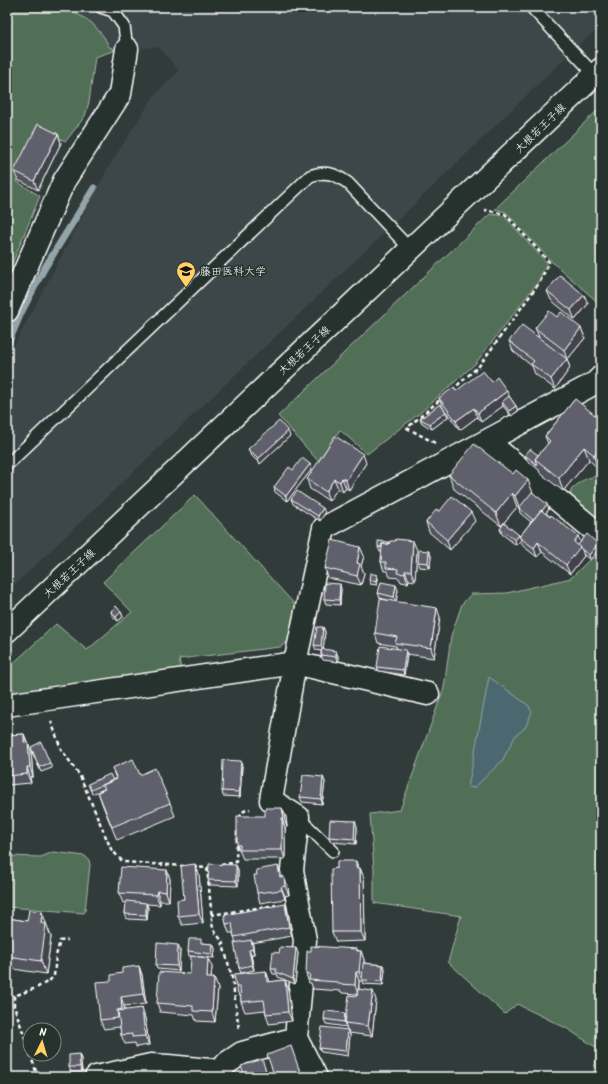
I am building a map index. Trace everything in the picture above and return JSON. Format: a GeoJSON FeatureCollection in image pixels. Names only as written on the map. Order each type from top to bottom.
{"type":"FeatureCollection","features":[{"type":"Feature","properties":{"kind":"street"},"geometry":{"type":"LineString","coordinates":[[7,310],[64,181],[120,94],[127,49]]}},
{"type":"Feature","properties":{"kind":"street","name":"大根若王子線"},"geometry":{"type":"LineString","coordinates":[[7,631],[598,72]]}},
{"type":"Feature","properties":{"kind":"street"},"geometry":{"type":"LineString","coordinates":[[316,1077],[296,1038],[305,940],[292,870],[298,817],[271,800],[295,663],[324,528],[594,384],[601,377]]}},
{"type":"Feature","properties":{"kind":"street"},"geometry":{"type":"LineString","coordinates":[[487,441],[601,536]]}},
{"type":"Feature","properties":{"kind":"street"},"geometry":{"type":"LineString","coordinates":[[7,705],[295,663],[428,694]]}},
{"type":"Feature","properties":{"kind":"street"},"geometry":{"type":"LineString","coordinates":[[96,1077],[151,1065],[220,1071],[233,1064],[296,1038]]}},
{"type":"Feature","properties":{"kind":"lane"},"geometry":{"type":"LineString","coordinates":[[101,7],[115,9],[124,26],[127,49]]}},
{"type":"Feature","properties":{"kind":"lane"},"geometry":{"type":"LineString","coordinates":[[531,7],[598,72]]}},
{"type":"Feature","properties":{"kind":"lane"},"geometry":{"type":"LineString","coordinates":[[7,465],[310,176],[326,173],[337,176],[348,183],[411,250]]}},
{"type":"Feature","properties":{"kind":"lane"},"geometry":{"type":"LineString","coordinates":[[298,817],[333,851]]}},
{"type":"Feature","properties":{"kind":"path"},"geometry":{"type":"LineString","coordinates":[[449,392],[479,366],[540,282],[549,262],[505,214],[459,204]]}},
{"type":"Feature","properties":{"kind":"path"},"geometry":{"type":"LineString","coordinates":[[443,397],[407,428],[460,456]]}},
{"type":"Feature","properties":{"kind":"path"},"geometry":{"type":"LineString","coordinates":[[44,699],[61,749],[80,776],[111,849],[123,862],[207,868],[236,862],[237,828]]}},
{"type":"Feature","properties":{"kind":"path"},"geometry":{"type":"LineString","coordinates":[[238,821],[244,811],[271,800]]}},
{"type":"Feature","properties":{"kind":"path"},"geometry":{"type":"LineString","coordinates":[[207,868],[213,929],[222,941],[232,977],[233,1064]]}},
{"type":"Feature","properties":{"kind":"path"},"geometry":{"type":"LineString","coordinates":[[211,915],[298,901]]}},
{"type":"Feature","properties":{"kind":"path"},"geometry":{"type":"LineString","coordinates":[[22,1030],[14,1006],[14,996],[36,988],[49,981],[54,976],[56,956],[60,941],[68,940]]}},
{"type":"Feature","properties":{"kind":"path"},"geometry":{"type":"LineString","coordinates":[[33,1062],[38,1077]]}},
{"type":"Feature","properties":{"kind":"shaded area","name":"藤田医科大学"},"geometry":{"type":"Polygon","coordinates":[[[60,7],[601,7],[601,28],[587,37],[402,216],[7,592],[7,359],[108,168],[154,96],[179,71],[159,47],[116,50],[109,47],[104,37],[73,11],[60,7]]]}},
{"type":"Feature","properties":{"kind":"green space"},"geometry":{"type":"Polygon","coordinates":[[[7,7],[60,7],[73,11],[92,23],[104,37],[109,47],[116,50],[95,57],[89,102],[85,116],[66,141],[39,131],[16,181],[40,196],[7,276],[7,7]]]}},
{"type":"Feature","properties":{"kind":"green space"},"geometry":{"type":"Polygon","coordinates":[[[601,107],[601,155],[599,157],[601,159],[601,305],[551,261],[506,212],[495,209],[601,107]]]}},
{"type":"Feature","properties":{"kind":"green space"},"geometry":{"type":"Polygon","coordinates":[[[490,214],[504,216],[547,263],[538,282],[475,364],[421,412],[367,454],[340,430],[318,461],[278,416],[490,214]]]}},
{"type":"Feature","properties":{"kind":"green space"},"geometry":{"type":"Polygon","coordinates":[[[601,476],[601,524],[570,499],[571,490],[578,484],[588,478],[601,476]]]}},
{"type":"Feature","properties":{"kind":"green space"},"geometry":{"type":"Polygon","coordinates":[[[195,495],[298,608],[292,639],[280,647],[179,659],[181,669],[16,692],[7,681],[7,669],[56,624],[87,650],[132,612],[103,582],[195,495]]]}},
{"type":"Feature","properties":{"kind":"green space"},"geometry":{"type":"Polygon","coordinates":[[[601,548],[601,1074],[594,1073],[597,1048],[566,1028],[517,1004],[505,1014],[448,962],[461,916],[374,903],[374,870],[370,814],[400,810],[444,688],[451,636],[462,604],[471,594],[507,593],[571,578],[601,548]]]}},
{"type":"Feature","properties":{"kind":"green space"},"geometry":{"type":"Polygon","coordinates":[[[53,852],[85,856],[89,860],[90,865],[84,913],[7,907],[7,856],[41,857],[53,852]]]}},
{"type":"Feature","properties":{"kind":"water"},"geometry":{"type":"Polygon","coordinates":[[[489,677],[528,705],[532,712],[525,728],[516,735],[502,761],[474,788],[468,787],[489,677]]]}},
{"type":"Feature","properties":{"kind":"building"},"geometry":{"type":"Polygon","coordinates":[[[38,124],[58,134],[34,181],[14,171],[38,124]]]}},
{"type":"Feature","properties":{"kind":"building"},"geometry":{"type":"Polygon","coordinates":[[[560,275],[584,295],[571,310],[547,291],[560,275]]]}},
{"type":"Feature","properties":{"kind":"building"},"geometry":{"type":"Polygon","coordinates":[[[549,311],[557,317],[561,312],[581,328],[564,350],[535,328],[549,311]]]}},
{"type":"Feature","properties":{"kind":"building"},"geometry":{"type":"Polygon","coordinates":[[[522,325],[567,359],[551,379],[531,364],[534,361],[509,341],[522,325]]]}},
{"type":"Feature","properties":{"kind":"building"},"geometry":{"type":"Polygon","coordinates":[[[483,371],[492,382],[497,377],[507,391],[478,413],[474,408],[456,421],[439,398],[453,388],[456,391],[483,371]]]}},
{"type":"Feature","properties":{"kind":"building"},"geometry":{"type":"Polygon","coordinates":[[[509,396],[516,406],[509,411],[502,402],[509,396]]]}},
{"type":"Feature","properties":{"kind":"building"},"geometry":{"type":"Polygon","coordinates":[[[575,399],[601,420],[601,446],[594,455],[584,447],[559,478],[535,459],[550,441],[545,436],[575,399]]]}},
{"type":"Feature","properties":{"kind":"building"},"geometry":{"type":"Polygon","coordinates":[[[440,404],[446,412],[430,424],[420,419],[440,404]]]}},
{"type":"Feature","properties":{"kind":"building"},"geometry":{"type":"Polygon","coordinates":[[[279,421],[288,431],[258,459],[248,449],[279,421]]]}},
{"type":"Feature","properties":{"kind":"building"},"geometry":{"type":"Polygon","coordinates":[[[335,436],[363,454],[346,480],[342,478],[340,482],[334,479],[326,492],[307,479],[335,436]]]}},
{"type":"Feature","properties":{"kind":"building"},"geometry":{"type":"Polygon","coordinates":[[[474,444],[513,474],[516,470],[528,480],[515,496],[512,493],[496,513],[449,475],[474,444]]]}},
{"type":"Feature","properties":{"kind":"building"},"geometry":{"type":"Polygon","coordinates":[[[530,449],[538,455],[535,459],[537,465],[525,455],[530,449]]]}},
{"type":"Feature","properties":{"kind":"building"},"geometry":{"type":"Polygon","coordinates":[[[302,458],[310,464],[286,496],[274,487],[289,467],[293,470],[302,458]]]}},
{"type":"Feature","properties":{"kind":"building"},"geometry":{"type":"Polygon","coordinates":[[[297,491],[323,508],[318,516],[291,499],[297,491]]]}},
{"type":"Feature","properties":{"kind":"building"},"geometry":{"type":"Polygon","coordinates":[[[532,492],[547,504],[533,520],[519,508],[532,492]]]}},
{"type":"Feature","properties":{"kind":"building"},"geometry":{"type":"Polygon","coordinates":[[[452,496],[471,512],[447,540],[426,522],[437,509],[439,512],[452,496]]]}},
{"type":"Feature","properties":{"kind":"building"},"geometry":{"type":"Polygon","coordinates":[[[541,510],[550,517],[551,515],[578,536],[574,542],[580,547],[566,565],[538,542],[534,548],[519,537],[541,510]]]}},
{"type":"Feature","properties":{"kind":"building"},"geometry":{"type":"Polygon","coordinates":[[[504,523],[519,535],[515,540],[500,529],[504,523]]]}},
{"type":"Feature","properties":{"kind":"building"},"geometry":{"type":"Polygon","coordinates":[[[587,534],[598,544],[589,555],[578,545],[587,534]]]}},
{"type":"Feature","properties":{"kind":"building"},"geometry":{"type":"Polygon","coordinates":[[[396,539],[413,541],[411,571],[405,571],[405,574],[397,573],[398,569],[386,568],[386,562],[381,562],[382,544],[389,544],[390,541],[395,541],[396,539]]]}},
{"type":"Feature","properties":{"kind":"building"},"geometry":{"type":"Polygon","coordinates":[[[332,540],[360,547],[357,563],[360,564],[357,576],[325,568],[332,540]]]}},
{"type":"Feature","properties":{"kind":"building"},"geometry":{"type":"Polygon","coordinates":[[[378,541],[389,542],[389,544],[382,544],[382,547],[378,547],[378,541]]]}},
{"type":"Feature","properties":{"kind":"building"},"geometry":{"type":"Polygon","coordinates":[[[419,550],[429,551],[428,563],[418,562],[419,550]]]}},
{"type":"Feature","properties":{"kind":"building"},"geometry":{"type":"Polygon","coordinates":[[[370,573],[377,575],[376,581],[369,579],[370,573]]]}},
{"type":"Feature","properties":{"kind":"building"},"geometry":{"type":"Polygon","coordinates":[[[381,582],[396,585],[394,597],[378,593],[381,582]]]}},
{"type":"Feature","properties":{"kind":"building"},"geometry":{"type":"Polygon","coordinates":[[[325,583],[340,584],[339,600],[324,599],[325,583]]]}},
{"type":"Feature","properties":{"kind":"building"},"geometry":{"type":"Polygon","coordinates":[[[380,599],[437,608],[431,648],[395,643],[397,637],[375,633],[380,599]]]}},
{"type":"Feature","properties":{"kind":"building"},"geometry":{"type":"Polygon","coordinates":[[[116,606],[121,612],[116,617],[111,611],[116,606]]]}},
{"type":"Feature","properties":{"kind":"building"},"geometry":{"type":"Polygon","coordinates":[[[317,627],[323,627],[321,646],[314,645],[317,627]]]}},
{"type":"Feature","properties":{"kind":"building"},"geometry":{"type":"Polygon","coordinates":[[[380,646],[406,650],[403,670],[377,667],[380,646]]]}},
{"type":"Feature","properties":{"kind":"building"},"geometry":{"type":"Polygon","coordinates":[[[322,649],[336,651],[336,657],[321,655],[322,649]]]}},
{"type":"Feature","properties":{"kind":"building"},"geometry":{"type":"Polygon","coordinates":[[[24,734],[24,742],[28,742],[30,767],[27,767],[27,774],[7,776],[7,735],[24,734]]]}},
{"type":"Feature","properties":{"kind":"building"},"geometry":{"type":"Polygon","coordinates":[[[41,742],[50,763],[39,767],[31,747],[41,742]]]}},
{"type":"Feature","properties":{"kind":"building"},"geometry":{"type":"Polygon","coordinates":[[[133,759],[140,775],[155,768],[170,803],[112,827],[98,792],[105,789],[103,785],[117,779],[112,768],[133,759]]]}},
{"type":"Feature","properties":{"kind":"building"},"geometry":{"type":"Polygon","coordinates":[[[223,760],[241,761],[239,792],[222,791],[223,760]]]}},
{"type":"Feature","properties":{"kind":"building"},"geometry":{"type":"Polygon","coordinates":[[[110,774],[113,780],[91,790],[88,784],[110,774]]]}},
{"type":"Feature","properties":{"kind":"building"},"geometry":{"type":"Polygon","coordinates":[[[303,775],[323,777],[321,799],[300,797],[303,775]]]}},
{"type":"Feature","properties":{"kind":"building"},"geometry":{"type":"Polygon","coordinates":[[[265,808],[282,808],[284,818],[282,818],[282,850],[240,850],[240,845],[237,845],[237,816],[265,816],[265,808]]]}},
{"type":"Feature","properties":{"kind":"building"},"geometry":{"type":"Polygon","coordinates":[[[330,820],[355,821],[354,839],[329,837],[330,820]]]}},
{"type":"Feature","properties":{"kind":"building"},"geometry":{"type":"Polygon","coordinates":[[[337,861],[356,861],[356,868],[360,868],[361,932],[332,932],[331,869],[337,868],[337,861]]]}},
{"type":"Feature","properties":{"kind":"building"},"geometry":{"type":"Polygon","coordinates":[[[195,864],[199,914],[178,916],[177,900],[184,899],[181,866],[195,864]]]}},
{"type":"Feature","properties":{"kind":"building"},"geometry":{"type":"Polygon","coordinates":[[[209,864],[236,865],[236,881],[208,880],[209,864]]]}},
{"type":"Feature","properties":{"kind":"building"},"geometry":{"type":"Polygon","coordinates":[[[278,866],[280,877],[284,877],[285,886],[281,887],[282,890],[257,893],[254,875],[257,875],[256,870],[278,866]]]}},
{"type":"Feature","properties":{"kind":"building"},"geometry":{"type":"Polygon","coordinates":[[[121,867],[167,870],[166,892],[157,891],[156,895],[119,893],[121,867]]]}},
{"type":"Feature","properties":{"kind":"building"},"geometry":{"type":"Polygon","coordinates":[[[126,901],[146,903],[146,915],[125,914],[126,901]]]}},
{"type":"Feature","properties":{"kind":"building"},"geometry":{"type":"Polygon","coordinates":[[[285,904],[289,927],[234,937],[232,923],[226,924],[224,915],[285,904]]]}},
{"type":"Feature","properties":{"kind":"building"},"geometry":{"type":"Polygon","coordinates":[[[29,910],[42,912],[41,923],[46,924],[41,961],[7,956],[7,918],[27,921],[29,910]]]}},
{"type":"Feature","properties":{"kind":"building"},"geometry":{"type":"Polygon","coordinates":[[[189,939],[201,939],[201,943],[213,944],[212,954],[188,951],[189,939]]]}},
{"type":"Feature","properties":{"kind":"building"},"geometry":{"type":"Polygon","coordinates":[[[251,940],[253,949],[249,950],[252,965],[239,968],[234,943],[251,940]]]}},
{"type":"Feature","properties":{"kind":"building"},"geometry":{"type":"Polygon","coordinates":[[[157,943],[178,945],[177,966],[156,965],[157,943]]]}},
{"type":"Feature","properties":{"kind":"building"},"geometry":{"type":"Polygon","coordinates":[[[311,946],[357,949],[357,951],[361,951],[359,972],[356,972],[355,985],[309,980],[310,974],[306,974],[307,951],[311,951],[311,946]]]}},
{"type":"Feature","properties":{"kind":"building"},"geometry":{"type":"Polygon","coordinates":[[[280,947],[296,948],[293,979],[276,972],[276,969],[271,969],[273,952],[279,953],[280,947]]]}},
{"type":"Feature","properties":{"kind":"building"},"geometry":{"type":"Polygon","coordinates":[[[191,956],[208,958],[207,978],[214,978],[212,1012],[193,1011],[193,1006],[157,1003],[159,972],[190,974],[191,956]]]}},
{"type":"Feature","properties":{"kind":"building"},"geometry":{"type":"Polygon","coordinates":[[[363,963],[383,965],[382,981],[362,980],[363,963]]]}},
{"type":"Feature","properties":{"kind":"building"},"geometry":{"type":"Polygon","coordinates":[[[139,966],[143,994],[121,997],[122,1009],[117,1010],[118,1018],[100,1020],[96,982],[111,981],[111,975],[122,973],[122,968],[139,966]]]}},
{"type":"Feature","properties":{"kind":"building"},"geometry":{"type":"Polygon","coordinates":[[[266,971],[267,982],[285,980],[288,1012],[266,1014],[264,1000],[241,1002],[240,987],[236,987],[234,974],[266,971]]]}},
{"type":"Feature","properties":{"kind":"building"},"geometry":{"type":"Polygon","coordinates":[[[358,989],[373,991],[368,1026],[345,1023],[349,995],[357,996],[358,989]]]}},
{"type":"Feature","properties":{"kind":"building"},"geometry":{"type":"Polygon","coordinates":[[[142,1008],[145,1036],[132,1037],[132,1034],[121,1035],[118,1011],[142,1008]]]}},
{"type":"Feature","properties":{"kind":"building"},"geometry":{"type":"Polygon","coordinates":[[[325,1011],[345,1013],[344,1022],[324,1019],[325,1011]]]}},
{"type":"Feature","properties":{"kind":"building"},"geometry":{"type":"Polygon","coordinates":[[[322,1027],[348,1030],[346,1051],[319,1048],[322,1027]]]}},
{"type":"Feature","properties":{"kind":"building"},"geometry":{"type":"Polygon","coordinates":[[[291,1046],[301,1075],[305,1074],[306,1077],[275,1077],[267,1055],[291,1046]]]}},
{"type":"Feature","properties":{"kind":"building"},"geometry":{"type":"Polygon","coordinates":[[[79,1054],[80,1067],[69,1067],[69,1055],[79,1054]]]}},
{"type":"Feature","properties":{"kind":"building"},"geometry":{"type":"Polygon","coordinates":[[[262,1059],[268,1077],[245,1077],[241,1066],[262,1059]]]}},
{"type":"Feature","properties":{"kind":"building"},"geometry":{"type":"Polygon","coordinates":[[[220,1076],[220,1077],[196,1077],[220,1076]]]}},
{"type":"Feature","properties":{"kind":"waterway"},"geometry":{"type":"LineString","coordinates":[[7,346],[21,313],[44,269],[94,188]]}},
{"type":"Feature","properties":{"kind":"place","name":"藤田医科大学"},"geometry":{"type":"Point","coordinates":[186,288]}}]}
